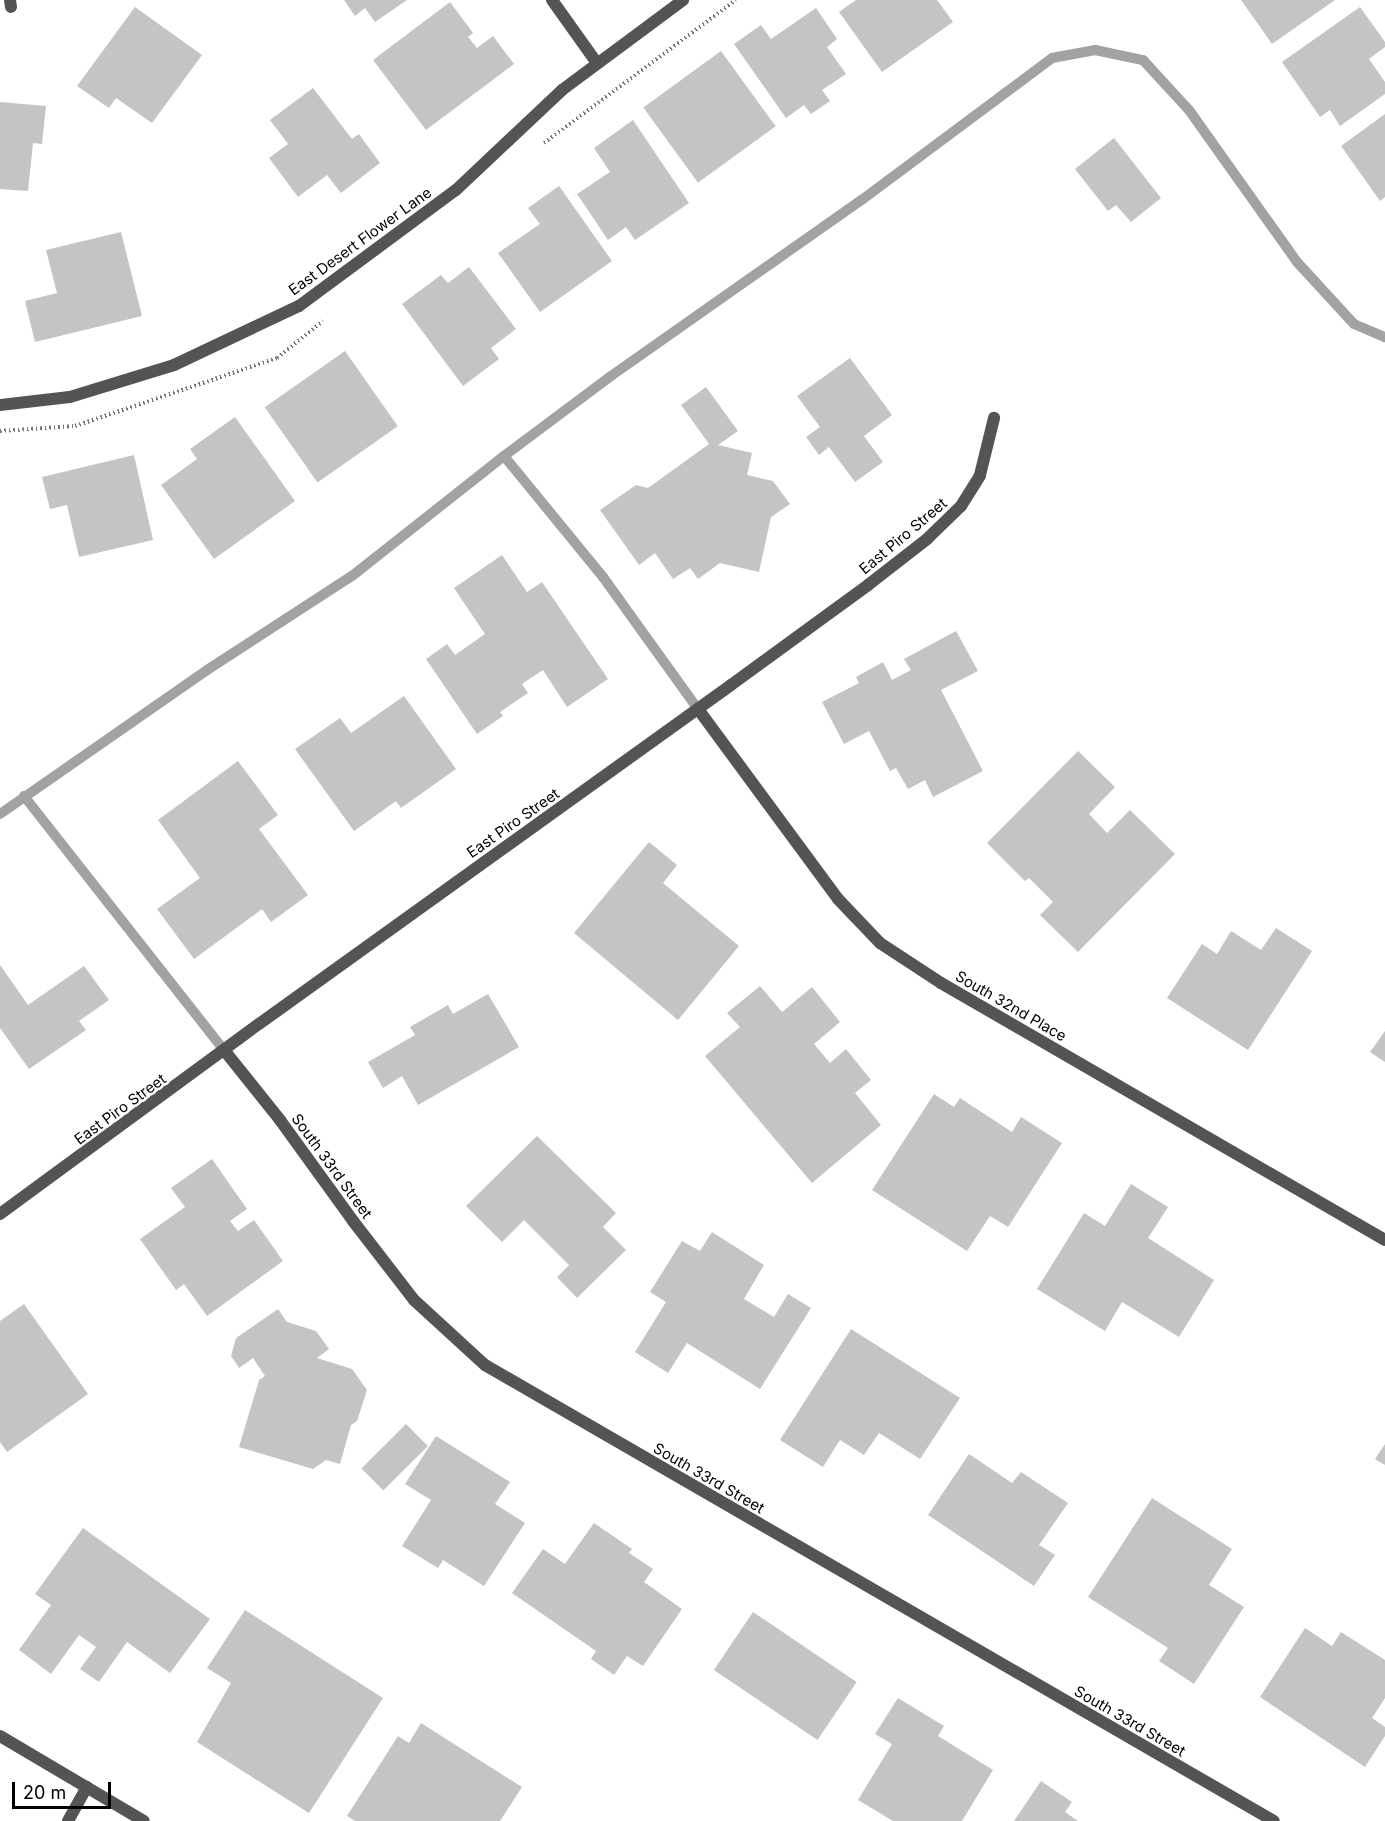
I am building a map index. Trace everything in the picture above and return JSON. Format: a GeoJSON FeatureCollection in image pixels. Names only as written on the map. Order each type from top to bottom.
{"type":"FeatureCollection","features":[{"type":"Feature","properties":{"kind":"street"},"geometry":{"type":"LineString","coordinates":[[552,0],[597,63]]}},
{"type":"Feature","properties":{"kind":"street","name":"East Desert Flower Lane"},"geometry":{"type":"LineString","coordinates":[[0,405],[70,398],[174,365],[298,306],[456,190],[562,90],[683,0]]}},
{"type":"Feature","properties":{"kind":"street","name":"East Piro Street"},"geometry":{"type":"LineString","coordinates":[[0,1215],[224,1050],[868,585],[961,507],[980,475],[994,418]]}},
{"type":"Feature","properties":{"kind":"street","name":"South 32nd Place"},"geometry":{"type":"LineString","coordinates":[[698,709],[838,899],[880,943],[941,983],[1385,1240]]}},
{"type":"Feature","properties":{"kind":"street","name":"South 33rd Street"},"geometry":{"type":"LineString","coordinates":[[224,1050],[280,1120],[352,1221],[414,1300],[485,1365],[1274,1821]]}},
{"type":"Feature","properties":{"kind":"street"},"geometry":{"type":"LineString","coordinates":[[0,1737],[144,1821]]}},
{"type":"Feature","properties":{"kind":"street"},"geometry":{"type":"LineString","coordinates":[[68,1821],[87,1787]]}},
{"type":"Feature","properties":{"kind":"building"},"geometry":{"type":"Polygon","coordinates":[[[344,0],[407,0],[375,22],[365,8],[355,16],[344,0]]]}},
{"type":"Feature","properties":{"kind":"building"},"geometry":{"type":"Polygon","coordinates":[[[856,0],[937,0],[953,22],[882,72],[839,12],[856,0]]]}},
{"type":"Feature","properties":{"kind":"building"},"geometry":{"type":"Polygon","coordinates":[[[1241,0],[1335,0],[1272,44],[1241,0]]]}},
{"type":"Feature","properties":{"kind":"building"},"geometry":{"type":"Polygon","coordinates":[[[450,2],[473,33],[468,37],[477,48],[493,36],[514,64],[426,130],[373,60],[450,2]]]}},
{"type":"Feature","properties":{"kind":"building"},"geometry":{"type":"Polygon","coordinates":[[[135,7],[202,55],[152,123],[116,98],[109,108],[77,86],[135,7]]]}},
{"type":"Feature","properties":{"kind":"building"},"geometry":{"type":"Polygon","coordinates":[[[1360,7],[1385,42],[1385,47],[1369,59],[1385,82],[1385,94],[1340,126],[1330,110],[1320,117],[1282,62],[1360,7]]]}},
{"type":"Feature","properties":{"kind":"building"},"geometry":{"type":"Polygon","coordinates":[[[816,8],[837,39],[827,47],[846,74],[822,90],[830,101],[811,114],[804,105],[786,118],[734,44],[761,25],[771,39],[816,8]]]}},
{"type":"Feature","properties":{"kind":"building"},"geometry":{"type":"Polygon","coordinates":[[[721,51],[776,126],[698,183],[643,107],[721,51]]]}},
{"type":"Feature","properties":{"kind":"building"},"geometry":{"type":"Polygon","coordinates":[[[313,88],[352,139],[359,134],[380,163],[341,193],[327,175],[298,197],[269,158],[288,144],[270,120],[313,88]]]}},
{"type":"Feature","properties":{"kind":"building"},"geometry":{"type":"Polygon","coordinates":[[[0,102],[46,106],[42,144],[33,143],[28,191],[0,189],[0,102]]]}},
{"type":"Feature","properties":{"kind":"building"},"geometry":{"type":"Polygon","coordinates":[[[1385,114],[1385,197],[1380,201],[1341,146],[1385,114]]]}},
{"type":"Feature","properties":{"kind":"building"},"geometry":{"type":"Polygon","coordinates":[[[633,120],[689,203],[635,240],[626,227],[608,240],[577,194],[610,172],[594,148],[633,120]]]}},
{"type":"Feature","properties":{"kind":"building"},"geometry":{"type":"Polygon","coordinates":[[[1114,138],[1161,198],[1131,222],[1116,205],[1108,211],[1075,169],[1114,138]]]}},
{"type":"Feature","properties":{"kind":"building"},"geometry":{"type":"Polygon","coordinates":[[[559,186],[612,261],[540,312],[498,253],[540,224],[528,208],[559,186]]]}},
{"type":"Feature","properties":{"kind":"building"},"geometry":{"type":"Polygon","coordinates":[[[121,232],[142,316],[35,342],[25,301],[57,293],[46,250],[121,232]]]}},
{"type":"Feature","properties":{"kind":"building"},"geometry":{"type":"Polygon","coordinates":[[[469,267],[516,329],[491,348],[499,359],[463,386],[402,304],[441,275],[448,283],[469,267]]]}},
{"type":"Feature","properties":{"kind":"building"},"geometry":{"type":"Polygon","coordinates":[[[345,351],[398,426],[317,483],[265,407],[345,351]]]}},
{"type":"Feature","properties":{"kind":"building"},"geometry":{"type":"Polygon","coordinates":[[[850,358],[892,415],[864,436],[883,462],[855,482],[829,447],[819,455],[806,437],[820,427],[797,396],[850,358]]]}},
{"type":"Feature","properties":{"kind":"building"},"geometry":{"type":"Polygon","coordinates":[[[706,387],[738,431],[718,445],[752,453],[747,475],[773,481],[790,504],[771,517],[759,572],[720,563],[698,579],[690,568],[673,579],[655,553],[639,565],[600,510],[636,485],[648,488],[709,444],[681,405],[706,387]]]}},
{"type":"Feature","properties":{"kind":"building"},"geometry":{"type":"Polygon","coordinates":[[[235,417],[295,501],[214,559],[161,485],[197,459],[190,449],[235,417]]]}},
{"type":"Feature","properties":{"kind":"building"},"geometry":{"type":"Polygon","coordinates":[[[134,455],[153,540],[79,557],[67,505],[50,509],[42,477],[134,455]]]}},
{"type":"Feature","properties":{"kind":"building"},"geometry":{"type":"Polygon","coordinates":[[[502,555],[527,592],[542,582],[608,679],[567,707],[543,670],[522,684],[528,693],[500,712],[503,716],[477,734],[426,659],[447,644],[455,655],[485,634],[454,588],[502,555]]]}},
{"type":"Feature","properties":{"kind":"building"},"geometry":{"type":"Polygon","coordinates":[[[956,631],[978,671],[941,690],[983,771],[933,797],[925,780],[908,789],[896,768],[890,771],[869,731],[844,744],[822,702],[859,683],[856,677],[883,662],[892,680],[911,670],[904,659],[956,631]]]}},
{"type":"Feature","properties":{"kind":"building"},"geometry":{"type":"Polygon","coordinates":[[[404,696],[456,769],[401,808],[396,801],[354,831],[295,749],[340,718],[351,733],[404,696]]]}},
{"type":"Feature","properties":{"kind":"building"},"geometry":{"type":"Polygon","coordinates":[[[1078,751],[1115,787],[1089,814],[1107,833],[1130,810],[1175,854],[1078,952],[1040,915],[1053,902],[1029,878],[1025,881],[987,843],[1078,751]]]}},
{"type":"Feature","properties":{"kind":"building"},"geometry":{"type":"Polygon","coordinates":[[[238,761],[278,815],[259,829],[308,895],[271,922],[262,909],[194,959],[157,909],[200,878],[158,820],[238,761]]]}},
{"type":"Feature","properties":{"kind":"building"},"geometry":{"type":"Polygon","coordinates":[[[649,842],[677,865],[663,883],[739,946],[678,1020],[574,933],[649,842]]]}},
{"type":"Feature","properties":{"kind":"building"},"geometry":{"type":"Polygon","coordinates":[[[1276,928],[1312,951],[1248,1050],[1167,998],[1202,944],[1217,954],[1231,931],[1261,950],[1276,928]]]}},
{"type":"Feature","properties":{"kind":"building"},"geometry":{"type":"Polygon","coordinates":[[[0,965],[28,1005],[84,966],[109,1000],[79,1021],[86,1030],[29,1069],[0,1028],[0,965]]]}},
{"type":"Feature","properties":{"kind":"building"},"geometry":{"type":"Polygon","coordinates":[[[760,986],[782,1012],[812,987],[840,1022],[814,1044],[830,1063],[846,1049],[871,1080],[855,1093],[881,1125],[812,1183],[705,1056],[740,1027],[727,1013],[760,986]]]}},
{"type":"Feature","properties":{"kind":"building"},"geometry":{"type":"Polygon","coordinates":[[[488,994],[519,1047],[418,1105],[402,1076],[383,1088],[368,1062],[415,1035],[410,1027],[448,1005],[453,1014],[488,994]]]}},
{"type":"Feature","properties":{"kind":"building"},"geometry":{"type":"Polygon","coordinates":[[[1385,1031],[1385,1062],[1370,1052],[1385,1031]]]}},
{"type":"Feature","properties":{"kind":"building"},"geometry":{"type":"Polygon","coordinates":[[[934,1094],[954,1107],[960,1098],[1012,1132],[1021,1117],[1062,1143],[1008,1227],[990,1216],[967,1251],[872,1190],[934,1094]]]}},
{"type":"Feature","properties":{"kind":"building"},"geometry":{"type":"Polygon","coordinates":[[[537,1136],[616,1213],[603,1227],[626,1250],[577,1298],[557,1277],[569,1265],[524,1220],[502,1242],[466,1206],[537,1136]]]}},
{"type":"Feature","properties":{"kind":"building"},"geometry":{"type":"Polygon","coordinates":[[[212,1159],[247,1209],[230,1221],[238,1231],[254,1220],[283,1261],[207,1316],[184,1284],[176,1290],[140,1239],[185,1207],[171,1188],[212,1159]]]}},
{"type":"Feature","properties":{"kind":"building"},"geometry":{"type":"Polygon","coordinates":[[[1131,1184],[1168,1207],[1148,1238],[1214,1280],[1179,1337],[1122,1302],[1105,1331],[1037,1289],[1084,1213],[1105,1226],[1131,1184]]]}},
{"type":"Feature","properties":{"kind":"building"},"geometry":{"type":"Polygon","coordinates":[[[712,1232],[764,1265],[744,1299],[774,1317],[788,1294],[811,1308],[760,1389],[687,1343],[668,1373],[635,1352],[666,1302],[650,1292],[682,1241],[700,1251],[712,1232]]]}},
{"type":"Feature","properties":{"kind":"building"},"geometry":{"type":"Polygon","coordinates":[[[24,1304],[88,1394],[7,1452],[0,1442],[0,1321],[24,1304]]]}},
{"type":"Feature","properties":{"kind":"building"},"geometry":{"type":"Polygon","coordinates":[[[278,1309],[287,1322],[316,1331],[329,1349],[317,1358],[352,1369],[367,1390],[357,1421],[351,1425],[340,1464],[326,1460],[313,1469],[239,1447],[259,1380],[265,1376],[253,1358],[239,1368],[231,1356],[236,1338],[278,1309]]]}},
{"type":"Feature","properties":{"kind":"building"},"geometry":{"type":"Polygon","coordinates":[[[851,1329],[960,1398],[920,1459],[879,1433],[864,1455],[840,1440],[823,1467],[780,1440],[851,1329]]]}},
{"type":"Feature","properties":{"kind":"building"},"geometry":{"type":"Polygon","coordinates":[[[406,1424],[428,1446],[383,1490],[361,1469],[406,1424]]]}},
{"type":"Feature","properties":{"kind":"building"},"geometry":{"type":"Polygon","coordinates":[[[436,1436],[510,1482],[495,1504],[525,1523],[484,1586],[443,1560],[438,1568],[402,1546],[431,1500],[405,1484],[436,1436]]]}},
{"type":"Feature","properties":{"kind":"building"},"geometry":{"type":"Polygon","coordinates":[[[1385,1444],[1385,1465],[1375,1459],[1385,1444]]]}},
{"type":"Feature","properties":{"kind":"building"},"geometry":{"type":"Polygon","coordinates":[[[969,1454],[1012,1483],[1021,1472],[1068,1503],[1039,1545],[1055,1555],[1034,1586],[928,1515],[969,1454]]]}},
{"type":"Feature","properties":{"kind":"building"},"geometry":{"type":"Polygon","coordinates":[[[1152,1498],[1232,1549],[1209,1585],[1244,1607],[1194,1684],[1159,1661],[1168,1648],[1088,1597],[1152,1498]]]}},
{"type":"Feature","properties":{"kind":"building"},"geometry":{"type":"Polygon","coordinates":[[[594,1523],[632,1549],[629,1553],[653,1569],[644,1582],[682,1609],[643,1666],[627,1656],[614,1675],[591,1659],[596,1651],[512,1593],[543,1549],[565,1564],[594,1523]]]}},
{"type":"Feature","properties":{"kind":"building"},"geometry":{"type":"Polygon","coordinates":[[[83,1528],[210,1619],[170,1673],[127,1642],[99,1682],[80,1669],[96,1647],[79,1635],[51,1674],[19,1650],[51,1605],[35,1594],[83,1528]]]}},
{"type":"Feature","properties":{"kind":"building"},"geometry":{"type":"Polygon","coordinates":[[[245,1610],[383,1698],[309,1813],[197,1742],[231,1683],[207,1668],[245,1610]]]}},
{"type":"Feature","properties":{"kind":"building"},"geometry":{"type":"Polygon","coordinates":[[[753,1612],[857,1682],[817,1740],[714,1670],[753,1612]]]}},
{"type":"Feature","properties":{"kind":"building"},"geometry":{"type":"Polygon","coordinates":[[[1305,1628],[1332,1646],[1341,1632],[1385,1660],[1385,1698],[1372,1718],[1385,1727],[1385,1736],[1365,1767],[1260,1697],[1305,1628]]]}},
{"type":"Feature","properties":{"kind":"building"},"geometry":{"type":"Polygon","coordinates":[[[898,1698],[944,1726],[938,1736],[993,1770],[962,1821],[893,1821],[858,1800],[892,1744],[875,1734],[898,1698]]]}},
{"type":"Feature","properties":{"kind":"building"},"geometry":{"type":"Polygon","coordinates":[[[421,1723],[522,1787],[500,1821],[355,1821],[347,1816],[398,1736],[409,1743],[421,1723]]]}},
{"type":"Feature","properties":{"kind":"building"},"geometry":{"type":"Polygon","coordinates":[[[1041,1781],[1072,1802],[1065,1812],[1078,1821],[1014,1821],[1041,1781]]]}},
{"type":"Feature","properties":{"kind":"waterway"},"geometry":{"type":"LineString","coordinates":[[0,814],[207,670],[352,576],[504,456],[611,376],[863,199],[1052,58],[1095,50],[1143,60],[1189,110],[1297,262],[1354,324],[1385,337]]}},
{"type":"Feature","properties":{"kind":"waterway"},"geometry":{"type":"LineString","coordinates":[[504,456],[603,577],[698,709]]}},
{"type":"Feature","properties":{"kind":"waterway"},"geometry":{"type":"LineString","coordinates":[[24,796],[224,1050]]}}]}
